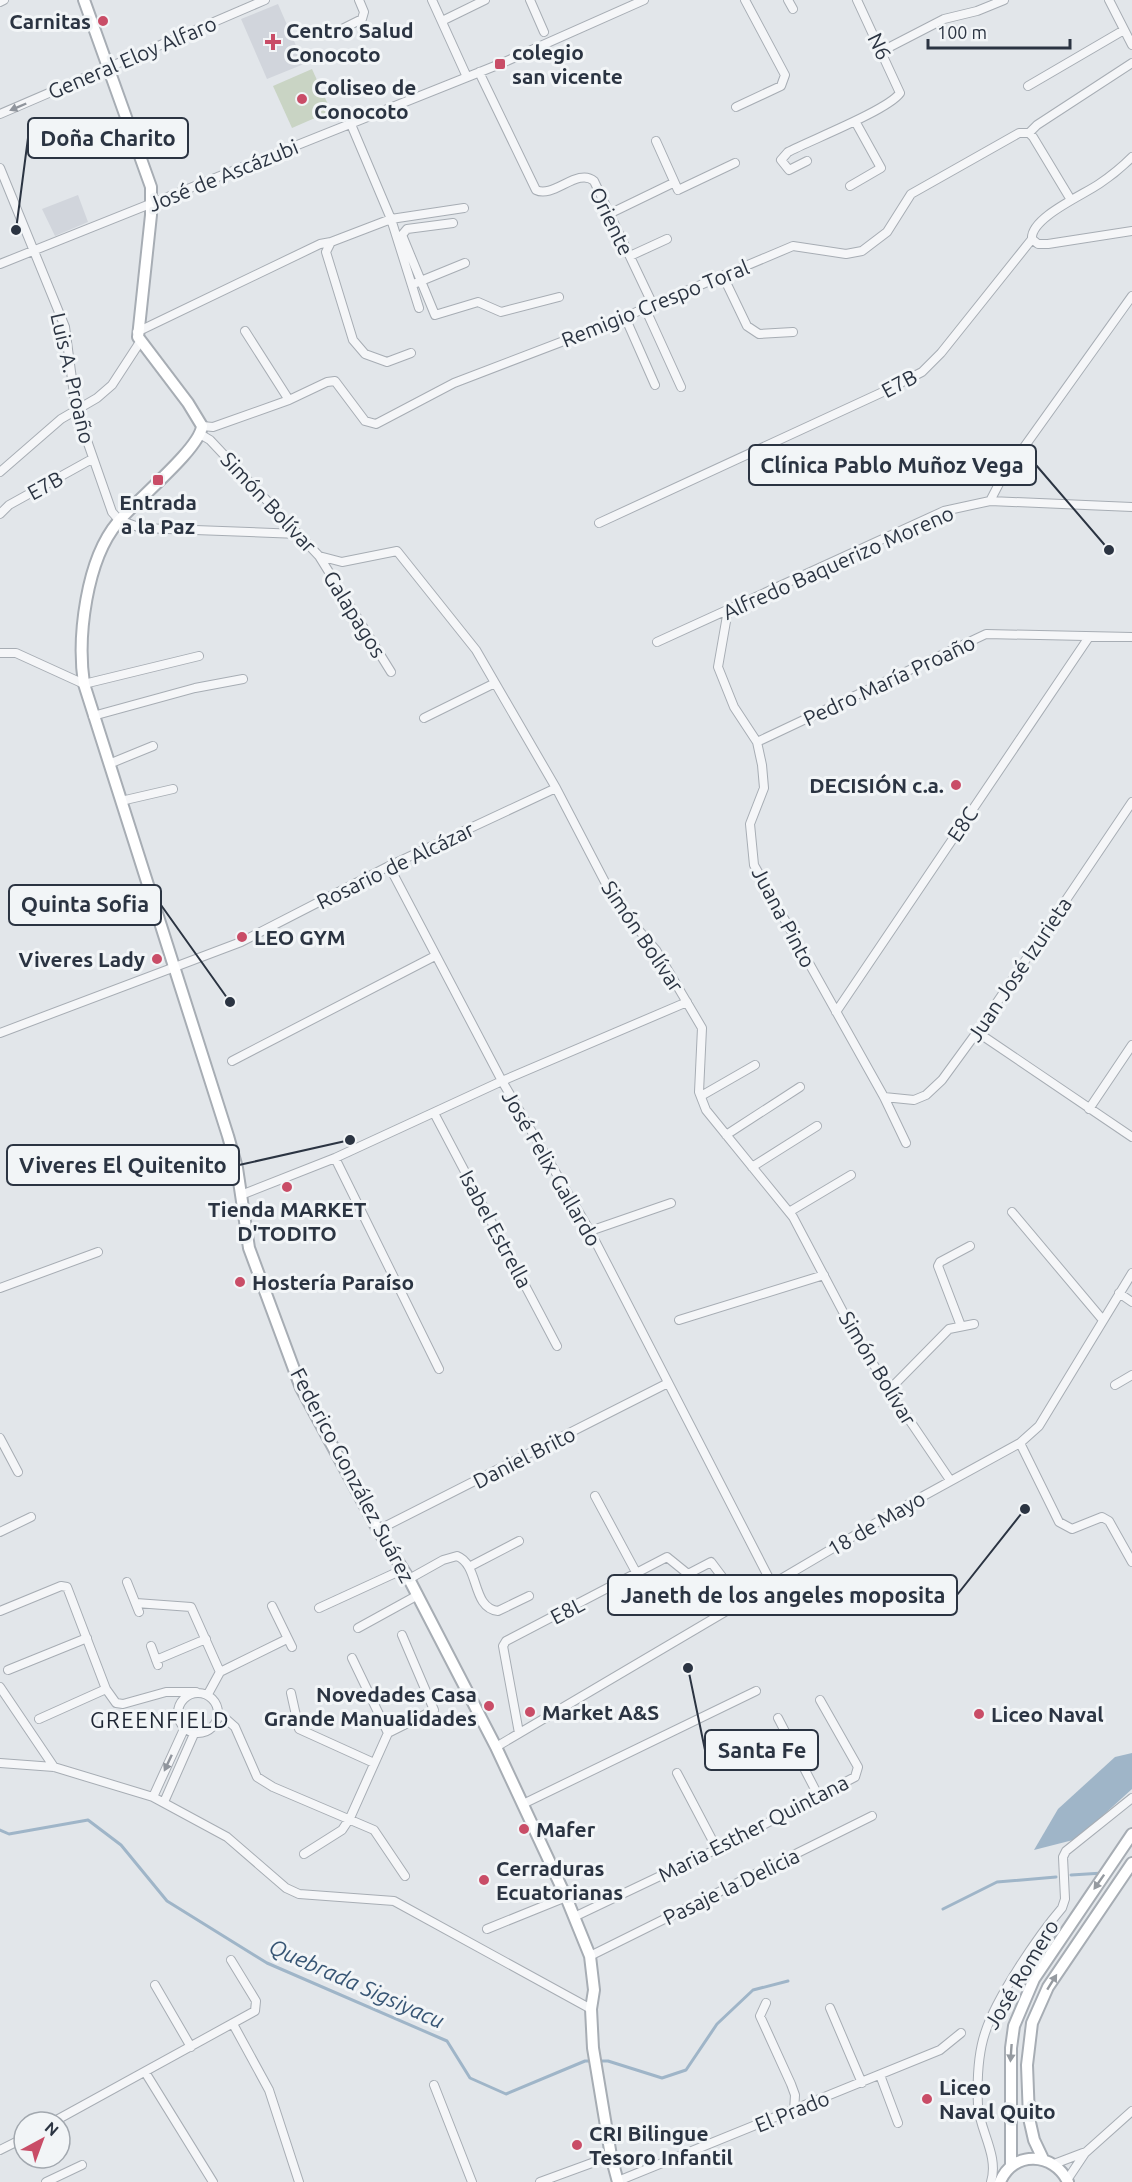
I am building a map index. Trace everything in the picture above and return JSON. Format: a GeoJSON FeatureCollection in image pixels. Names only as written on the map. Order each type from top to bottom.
{"type":"FeatureCollection","features":[{"type":"Feature","properties":{"kind":"street"},"geometry":{"type":"LineString","coordinates":[[0,2],[4,0]]}},
{"type":"Feature","properties":{"kind":"street"},"geometry":{"type":"LineString","coordinates":[[0,472],[76,409],[112,385],[139,337],[152,204],[151,187],[84,0]]}},
{"type":"Feature","properties":{"kind":"street","name":"General Eloy Alfaro"},"geometry":{"type":"LineString","coordinates":[[0,114],[264,0]]}},
{"type":"Feature","properties":{"kind":"street"},"geometry":{"type":"LineString","coordinates":[[342,29],[362,19],[364,12],[359,0]]}},
{"type":"Feature","properties":{"kind":"street"},"geometry":{"type":"LineString","coordinates":[[432,0],[467,77]]}},
{"type":"Feature","properties":{"kind":"street"},"geometry":{"type":"LineString","coordinates":[[442,21],[485,0]]}},
{"type":"Feature","properties":{"kind":"street"},"geometry":{"type":"LineString","coordinates":[[531,0],[544,32]]}},
{"type":"Feature","properties":{"kind":"street","name":"José de Ascázubi"},"geometry":{"type":"LineString","coordinates":[[0,264],[467,77],[644,0]]}},
{"type":"Feature","properties":{"kind":"street"},"geometry":{"type":"LineString","coordinates":[[736,107],[781,86],[785,75],[745,0]]}},
{"type":"Feature","properties":{"kind":"street"},"geometry":{"type":"LineString","coordinates":[[788,0],[793,9]]}},
{"type":"Feature","properties":{"kind":"street","name":"N6"},"geometry":{"type":"LineString","coordinates":[[855,121],[895,99],[900,93],[857,0]]}},
{"type":"Feature","properties":{"kind":"street"},"geometry":{"type":"LineString","coordinates":[[882,51],[944,19],[977,11],[1004,0]]}},
{"type":"Feature","properties":{"kind":"street"},"geometry":{"type":"LineString","coordinates":[[1109,0],[1132,45]]}},
{"type":"Feature","properties":{"kind":"street"},"geometry":{"type":"LineString","coordinates":[[1028,86],[1124,30]]}},
{"type":"Feature","properties":{"kind":"street","name":"Remigio Crespo Toral"},"geometry":{"type":"LineString","coordinates":[[201,430],[289,400],[327,382],[335,381],[365,421],[376,424],[454,383],[625,317],[793,246],[846,254],[862,251],[888,232],[911,194],[1014,135],[1029,133],[1037,125],[1132,63]]}},
{"type":"Feature","properties":{"kind":"street","name":"Oriente"},"geometry":{"type":"LineString","coordinates":[[479,72],[536,190],[542,193],[588,177],[596,185],[630,256],[681,387]]}},
{"type":"Feature","properties":{"kind":"street"},"geometry":{"type":"LineString","coordinates":[[807,161],[789,170],[781,160],[788,152],[855,121],[881,168],[850,186]]}},
{"type":"Feature","properties":{"kind":"street"},"geometry":{"type":"LineString","coordinates":[[350,123],[391,219],[415,283],[435,315],[478,302],[501,312],[560,297]]}},
{"type":"Feature","properties":{"kind":"street"},"geometry":{"type":"LineString","coordinates":[[1029,133],[1071,200]]}},
{"type":"Feature","properties":{"kind":"street"},"geometry":{"type":"LineString","coordinates":[[656,141],[678,190],[735,163]]}},
{"type":"Feature","properties":{"kind":"street","name":"E7B"},"geometry":{"type":"LineString","coordinates":[[599,523],[922,372],[953,340],[1032,239],[1034,230],[1043,219],[1098,184],[1132,157]]}},
{"type":"Feature","properties":{"kind":"street","name":"Luis A. Proaño"},"geometry":{"type":"LineString","coordinates":[[0,168],[65,327],[76,409],[112,512],[119,520]]}},
{"type":"Feature","properties":{"kind":"street"},"geometry":{"type":"LineString","coordinates":[[609,214],[673,183]]}},
{"type":"Feature","properties":{"kind":"street"},"geometry":{"type":"LineString","coordinates":[[139,337],[320,244],[391,219],[464,207]]}},
{"type":"Feature","properties":{"kind":"street"},"geometry":{"type":"LineString","coordinates":[[419,308],[403,231],[453,223]]}},
{"type":"Feature","properties":{"kind":"street"},"geometry":{"type":"LineString","coordinates":[[1032,239],[1038,244],[1048,244],[1132,231]]}},
{"type":"Feature","properties":{"kind":"street"},"geometry":{"type":"LineString","coordinates":[[630,256],[667,239]]}},
{"type":"Feature","properties":{"kind":"street"},"geometry":{"type":"LineString","coordinates":[[331,242],[326,252],[353,340],[365,354],[387,362],[411,353]]}},
{"type":"Feature","properties":{"kind":"street"},"geometry":{"type":"LineString","coordinates":[[415,283],[465,263]]}},
{"type":"Feature","properties":{"kind":"street"},"geometry":{"type":"LineString","coordinates":[[723,276],[747,326],[759,334],[793,332]]}},
{"type":"Feature","properties":{"kind":"street"},"geometry":{"type":"LineString","coordinates":[[990,501],[1002,478],[1132,296]]}},
{"type":"Feature","properties":{"kind":"street"},"geometry":{"type":"LineString","coordinates":[[625,317],[655,385]]}},
{"type":"Feature","properties":{"kind":"street"},"geometry":{"type":"LineString","coordinates":[[245,331],[289,400]]}},
{"type":"Feature","properties":{"kind":"street","name":"Simón Bolívar"},"geometry":{"type":"LineString","coordinates":[[139,337],[188,403],[201,430],[320,556],[342,562],[397,551],[476,650],[556,788],[617,905],[656,950],[702,1029],[700,1096],[706,1110],[789,1212],[851,1327],[889,1390],[950,1480]]}},
{"type":"Feature","properties":{"kind":"street"},"geometry":{"type":"LineString","coordinates":[[84,684],[83,626],[89,586],[104,543],[119,520],[188,450],[201,430]]}},
{"type":"Feature","properties":{"kind":"street","name":"E7B"},"geometry":{"type":"LineString","coordinates":[[0,514],[9,505],[92,459]]}},
{"type":"Feature","properties":{"kind":"street","name":"Alfredo Baquerizo Moreno"},"geometry":{"type":"LineString","coordinates":[[657,642],[944,511],[990,501],[1132,507]]}},
{"type":"Feature","properties":{"kind":"street"},"geometry":{"type":"LineString","coordinates":[[119,520],[141,528],[299,534]]}},
{"type":"Feature","properties":{"kind":"street","name":"Galapagos"},"geometry":{"type":"LineString","coordinates":[[320,556],[391,672]]}},
{"type":"Feature","properties":{"kind":"street","name":"Juana Pinto"},"geometry":{"type":"LineString","coordinates":[[728,610],[718,667],[734,707],[757,742],[762,765],[764,788],[750,824],[754,866],[884,1097],[906,1143]]}},
{"type":"Feature","properties":{"kind":"street","name":"Pedro María Proaño"},"geometry":{"type":"LineString","coordinates":[[757,742],[986,634],[1132,637]]}},
{"type":"Feature","properties":{"kind":"street","name":"E8C"},"geometry":{"type":"LineString","coordinates":[[836,1011],[1089,637]]}},
{"type":"Feature","properties":{"kind":"street"},"geometry":{"type":"LineString","coordinates":[[0,653],[16,653],[84,684],[199,656]]}},
{"type":"Feature","properties":{"kind":"street"},"geometry":{"type":"LineString","coordinates":[[93,716],[195,688],[243,679]]}},
{"type":"Feature","properties":{"kind":"street"},"geometry":{"type":"LineString","coordinates":[[424,718],[495,683]]}},
{"type":"Feature","properties":{"kind":"street","name":"Federico González Suárez"},"geometry":{"type":"LineString","coordinates":[[84,684],[228,1136],[241,1195],[249,1248],[301,1388],[378,1530],[404,1569],[496,1747],[566,1897],[590,1956],[594,1990],[591,2009],[593,2048],[610,2156],[618,2182]]}},
{"type":"Feature","properties":{"kind":"street"},"geometry":{"type":"LineString","coordinates":[[109,764],[153,746]]}},
{"type":"Feature","properties":{"kind":"street","name":"Rosario de Alcázar"},"geometry":{"type":"LineString","coordinates":[[0,1033],[241,942],[389,866],[556,788]]}},
{"type":"Feature","properties":{"kind":"street"},"geometry":{"type":"LineString","coordinates":[[121,801],[173,789]]}},
{"type":"Feature","properties":{"kind":"street","name":"Juan José Izurieta"},"geometry":{"type":"LineString","coordinates":[[884,1097],[914,1100],[926,1095],[942,1080],[1132,804]]}},
{"type":"Feature","properties":{"kind":"street","name":"José Felix Gallardo"},"geometry":{"type":"LineString","coordinates":[[389,866],[502,1081],[590,1231],[772,1584]]}},
{"type":"Feature","properties":{"kind":"street"},"geometry":{"type":"LineString","coordinates":[[232,1061],[435,956]]}},
{"type":"Feature","properties":{"kind":"street"},"geometry":{"type":"LineString","coordinates":[[241,1195],[335,1158],[502,1081],[687,1002]]}},
{"type":"Feature","properties":{"kind":"street"},"geometry":{"type":"LineString","coordinates":[[977,1032],[1132,1137]]}},
{"type":"Feature","properties":{"kind":"street"},"geometry":{"type":"LineString","coordinates":[[1089,1109],[1132,1045]]}},
{"type":"Feature","properties":{"kind":"street"},"geometry":{"type":"LineString","coordinates":[[700,1096],[754,1065]]}},
{"type":"Feature","properties":{"kind":"street"},"geometry":{"type":"LineString","coordinates":[[726,1135],[800,1087]]}},
{"type":"Feature","properties":{"kind":"street","name":"Isabel Estrella"},"geometry":{"type":"LineString","coordinates":[[434,1113],[557,1346]]}},
{"type":"Feature","properties":{"kind":"street"},"geometry":{"type":"LineString","coordinates":[[752,1167],[817,1126]]}},
{"type":"Feature","properties":{"kind":"street"},"geometry":{"type":"LineString","coordinates":[[335,1158],[439,1369]]}},
{"type":"Feature","properties":{"kind":"street"},"geometry":{"type":"LineString","coordinates":[[789,1212],[851,1175]]}},
{"type":"Feature","properties":{"kind":"street"},"geometry":{"type":"LineString","coordinates":[[590,1231],[670,1203]]}},
{"type":"Feature","properties":{"kind":"street"},"geometry":{"type":"LineString","coordinates":[[1012,1212],[1102,1319]]}},
{"type":"Feature","properties":{"kind":"street"},"geometry":{"type":"LineString","coordinates":[[962,1326],[938,1266],[940,1262],[970,1246]]}},
{"type":"Feature","properties":{"kind":"street"},"geometry":{"type":"LineString","coordinates":[[0,1288],[98,1252]]}},
{"type":"Feature","properties":{"kind":"street","name":"18 de Mayo"},"geometry":{"type":"LineString","coordinates":[[496,1747],[950,1480],[1020,1443],[1039,1426],[1102,1319],[1132,1274]]}},
{"type":"Feature","properties":{"kind":"street"},"geometry":{"type":"LineString","coordinates":[[679,1320],[824,1275]]}},
{"type":"Feature","properties":{"kind":"street"},"geometry":{"type":"LineString","coordinates":[[1119,1293],[1132,1302]]}},
{"type":"Feature","properties":{"kind":"street"},"geometry":{"type":"LineString","coordinates":[[889,1390],[949,1329],[974,1324]]}},
{"type":"Feature","properties":{"kind":"street"},"geometry":{"type":"LineString","coordinates":[[1115,1385],[1132,1375]]}},
{"type":"Feature","properties":{"kind":"street","name":"Daniel Brito"},"geometry":{"type":"LineString","coordinates":[[378,1530],[668,1383]]}},
{"type":"Feature","properties":{"kind":"street"},"geometry":{"type":"LineString","coordinates":[[0,1438],[4,1453],[18,1472]]}},
{"type":"Feature","properties":{"kind":"street"},"geometry":{"type":"LineString","coordinates":[[1020,1443],[1059,1522],[1071,1529],[1102,1516],[1109,1521],[1132,1562]]}},
{"type":"Feature","properties":{"kind":"street"},"geometry":{"type":"LineString","coordinates":[[595,1496],[638,1574]]}},
{"type":"Feature","properties":{"kind":"street"},"geometry":{"type":"LineString","coordinates":[[0,1532],[31,1517]]}},
{"type":"Feature","properties":{"kind":"street"},"geometry":{"type":"LineString","coordinates":[[469,1567],[519,1542]]}},
{"type":"Feature","properties":{"kind":"street"},"geometry":{"type":"LineString","coordinates":[[409,1579],[453,1556],[464,1559],[488,1608],[498,1611],[529,1596]]}},
{"type":"Feature","properties":{"kind":"street","name":"E8L"},"geometry":{"type":"LineString","coordinates":[[519,1733],[503,1646],[506,1641],[667,1557],[688,1574],[711,1562],[741,1602]]}},
{"type":"Feature","properties":{"kind":"street"},"geometry":{"type":"LineString","coordinates":[[319,1608],[404,1569]]}},
{"type":"Feature","properties":{"kind":"street"},"geometry":{"type":"LineString","coordinates":[[127,1582],[139,1612]]}},
{"type":"Feature","properties":{"kind":"street"},"geometry":{"type":"LineString","coordinates":[[0,1611],[61,1586],[67,1587],[110,1698],[123,1704],[174,1691],[208,1694],[216,1701],[218,1712],[210,1728],[194,1734],[164,1802]]}},
{"type":"Feature","properties":{"kind":"street"},"geometry":{"type":"LineString","coordinates":[[358,1628],[418,1596]]}},
{"type":"Feature","properties":{"kind":"street"},"geometry":{"type":"LineString","coordinates":[[135,1603],[191,1606],[220,1672]]}},
{"type":"Feature","properties":{"kind":"street"},"geometry":{"type":"LineString","coordinates":[[272,1606],[291,1647]]}},
{"type":"Feature","properties":{"kind":"street"},"geometry":{"type":"LineString","coordinates":[[304,1854],[342,1830],[350,1818],[388,1733],[434,1710],[402,1635]]}},
{"type":"Feature","properties":{"kind":"street"},"geometry":{"type":"LineString","coordinates":[[8,1670],[87,1638]]}},
{"type":"Feature","properties":{"kind":"street"},"geometry":{"type":"LineString","coordinates":[[151,1646],[157,1663],[206,1639]]}},
{"type":"Feature","properties":{"kind":"street"},"geometry":{"type":"LineString","coordinates":[[208,1694],[220,1672],[287,1639]]}},
{"type":"Feature","properties":{"kind":"street"},"geometry":{"type":"LineString","coordinates":[[352,1658],[388,1733]]}},
{"type":"Feature","properties":{"kind":"street"},"geometry":{"type":"LineString","coordinates":[[0,1687],[54,1767]]}},
{"type":"Feature","properties":{"kind":"street"},"geometry":{"type":"LineString","coordinates":[[39,1719],[106,1689]]}},
{"type":"Feature","properties":{"kind":"street"},"geometry":{"type":"LineString","coordinates":[[174,1691],[183,1702]]}},
{"type":"Feature","properties":{"kind":"street"},"geometry":{"type":"LineString","coordinates":[[523,1803],[756,1691]]}},
{"type":"Feature","properties":{"kind":"street"},"geometry":{"type":"LineString","coordinates":[[153,1797],[184,1729],[179,1713],[183,1702],[196,1692]]}},
{"type":"Feature","properties":{"kind":"street"},"geometry":{"type":"LineString","coordinates":[[291,1693],[299,1729],[374,1763]]}},
{"type":"Feature","properties":{"kind":"street","name":"Maria Esther Quintana"},"geometry":{"type":"LineString","coordinates":[[574,1917],[717,1849],[855,1777],[858,1767],[820,1700]]}},
{"type":"Feature","properties":{"kind":"street"},"geometry":{"type":"LineString","coordinates":[[218,1712],[235,1727],[252,1769],[263,1782],[374,1830],[405,1876]]}},
{"type":"Feature","properties":{"kind":"street"},"geometry":{"type":"LineString","coordinates":[[778,1718],[819,1797]]}},
{"type":"Feature","properties":{"kind":"street"},"geometry":{"type":"LineString","coordinates":[[184,1729],[194,1734]]}},
{"type":"Feature","properties":{"kind":"street"},"geometry":{"type":"LineString","coordinates":[[0,1763],[54,1767],[153,1797],[228,1837],[286,1888],[299,1894],[394,1900],[591,2009]]}},
{"type":"Feature","properties":{"kind":"street"},"geometry":{"type":"LineString","coordinates":[[677,1773],[717,1849]]}},
{"type":"Feature","properties":{"kind":"street","name":"José Romero"},"geometry":{"type":"LineString","coordinates":[[991,2182],[993,2165],[978,2108],[980,2060],[986,2029],[1024,1960],[1062,1908],[1065,1899],[1063,1866],[1066,1851],[1132,1798]]}},
{"type":"Feature","properties":{"kind":"street","name":"Pasaje la Delicia"},"geometry":{"type":"LineString","coordinates":[[590,1956],[872,1816]]}},
{"type":"Feature","properties":{"kind":"street"},"geometry":{"type":"LineString","coordinates":[[1011,2166],[1011,2048],[1022,2002],[1034,1979],[1132,1834]]}},
{"type":"Feature","properties":{"kind":"street"},"geometry":{"type":"LineString","coordinates":[[1043,2159],[1034,2140],[1029,2118],[1028,2065],[1032,2023],[1048,1987],[1132,1863]]}},
{"type":"Feature","properties":{"kind":"street"},"geometry":{"type":"LineString","coordinates":[[487,1929],[566,1897]]}},
{"type":"Feature","properties":{"kind":"street"},"geometry":{"type":"LineString","coordinates":[[72,2112],[255,2011],[257,2007],[231,1960]]}},
{"type":"Feature","properties":{"kind":"street"},"geometry":{"type":"LineString","coordinates":[[155,1985],[191,2047]]}},
{"type":"Feature","properties":{"kind":"street"},"geometry":{"type":"LineString","coordinates":[[766,2003],[760,2016],[791,2084],[795,2101],[794,2111]]}},
{"type":"Feature","properties":{"kind":"street"},"geometry":{"type":"LineString","coordinates":[[830,2008],[862,2083]]}},
{"type":"Feature","properties":{"kind":"street"},"geometry":{"type":"LineString","coordinates":[[233,2024],[269,2090],[299,2182]]}},
{"type":"Feature","properties":{"kind":"street","name":"El Prado"},"geometry":{"type":"LineString","coordinates":[[618,2182],[940,2050],[961,2033]]}},
{"type":"Feature","properties":{"kind":"street"},"geometry":{"type":"LineString","coordinates":[[145,2072],[213,2182]]}},
{"type":"Feature","properties":{"kind":"street"},"geometry":{"type":"LineString","coordinates":[[880,2075],[898,2123]]}},
{"type":"Feature","properties":{"kind":"street"},"geometry":{"type":"LineString","coordinates":[[434,2085],[472,2182]]}},
{"type":"Feature","properties":{"kind":"street"},"geometry":{"type":"LineString","coordinates":[[1000,2182],[1011,2166],[1030,2158],[1043,2159],[1054,2164],[1068,2181],[1085,2153],[1132,2111]]}},
{"type":"Feature","properties":{"kind":"street"},"geometry":{"type":"LineString","coordinates":[[1054,2164],[1085,2153]]}},
{"type":"Feature","properties":{"kind":"street"},"geometry":{"type":"LineString","coordinates":[[540,2182],[610,2156]]}},
{"type":"Feature","properties":{"kind":"street"},"geometry":{"type":"LineString","coordinates":[[46,2182],[82,2165]]}},
{"type":"Feature","properties":{"kind":"shaded area","name":"Centro Salud Conocoto"},"geometry":{"type":"Polygon","coordinates":[[[278,4],[304,64],[267,79],[241,19],[278,4]]]}},
{"type":"Feature","properties":{"kind":"shaded area"},"geometry":{"type":"Polygon","coordinates":[[[78,195],[88,222],[55,236],[42,209],[78,195]]]}},
{"type":"Feature","properties":{"kind":"green space","name":"Coliseo de Conocoto"},"geometry":{"type":"Polygon","coordinates":[[[312,69],[331,111],[292,128],[273,86],[312,69]]]}},
{"type":"Feature","properties":{"kind":"water"},"geometry":{"type":"Polygon","coordinates":[[[1132,1753],[1132,1789],[1077,1839],[1034,1850],[1058,1809],[1115,1757],[1132,1753]]]}},
{"type":"Feature","properties":{"kind":"waterway","name":"Quebrada Sigsiyacu"},"geometry":{"type":"LineString","coordinates":[[0,1830],[9,1834],[88,1820],[121,1845],[167,1901],[267,1963],[447,2041],[470,2078],[506,2094],[585,2061],[608,2061],[662,2078],[686,2070],[717,2024],[753,1990],[788,1981]]}},
{"type":"Feature","properties":{"kind":"waterway","name":"Quebrada Sigsiyacu"},"geometry":{"type":"LineString","coordinates":[[1071,1875],[1103,1873]]}},
{"type":"Feature","properties":{"kind":"waterway","name":"Quebrada Sigsiyacu"},"geometry":{"type":"LineString","coordinates":[[943,1909],[997,1882],[1056,1877]]}},
{"type":"Feature","properties":{"kind":"place","name":"Carnitas"},"geometry":{"type":"Point","coordinates":[103,21]}},
{"type":"Feature","properties":{"kind":"place","name":"Centro Salud Conocoto"},"geometry":{"type":"Point","coordinates":[273,42]}},
{"type":"Feature","properties":{"kind":"place","name":"colegio san vicente"},"geometry":{"type":"Point","coordinates":[500,64]}},
{"type":"Feature","properties":{"kind":"place","name":"Coliseo de Conocoto"},"geometry":{"type":"Point","coordinates":[302,99]}},
{"type":"Feature","properties":{"kind":"place","name":"Doña Charito"},"geometry":{"type":"Point","coordinates":[16,230]}},
{"type":"Feature","properties":{"kind":"place","name":"Entrada a la Paz"},"geometry":{"type":"Point","coordinates":[158,480]}},
{"type":"Feature","properties":{"kind":"place","name":"Clínica Pablo Muñoz Vega"},"geometry":{"type":"Point","coordinates":[1109,550]}},
{"type":"Feature","properties":{"kind":"place","name":"DECISIÓN c.a."},"geometry":{"type":"Point","coordinates":[956,785]}},
{"type":"Feature","properties":{"kind":"place","name":"LEO GYM"},"geometry":{"type":"Point","coordinates":[242,937]}},
{"type":"Feature","properties":{"kind":"place","name":"Viveres Lady"},"geometry":{"type":"Point","coordinates":[157,959]}},
{"type":"Feature","properties":{"kind":"place","name":"Quinta Sofia"},"geometry":{"type":"Point","coordinates":[230,1002]}},
{"type":"Feature","properties":{"kind":"place","name":"Viveres El Quitenito"},"geometry":{"type":"Point","coordinates":[350,1140]}},
{"type":"Feature","properties":{"kind":"place","name":"Tienda MARKET D'TODITO"},"geometry":{"type":"Point","coordinates":[287,1187]}},
{"type":"Feature","properties":{"kind":"place","name":"Hostería Paraíso"},"geometry":{"type":"Point","coordinates":[240,1282]}},
{"type":"Feature","properties":{"kind":"place","name":"Janeth de los angeles moposita"},"geometry":{"type":"Point","coordinates":[1025,1509]}},
{"type":"Feature","properties":{"kind":"place","name":"Santa Fe"},"geometry":{"type":"Point","coordinates":[688,1668]}},
{"type":"Feature","properties":{"kind":"place","name":"Novedades Casa Grande Manualidades"},"geometry":{"type":"Point","coordinates":[489,1706]}},
{"type":"Feature","properties":{"kind":"place","name":"Market A&S"},"geometry":{"type":"Point","coordinates":[530,1712]}},
{"type":"Feature","properties":{"kind":"place","name":"Liceo Naval"},"geometry":{"type":"Point","coordinates":[979,1714]}},
{"type":"Feature","properties":{"kind":"place","name":"Mafer"},"geometry":{"type":"Point","coordinates":[524,1829]}},
{"type":"Feature","properties":{"kind":"place","name":"Cerraduras Ecuatorianas"},"geometry":{"type":"Point","coordinates":[484,1880]}},
{"type":"Feature","properties":{"kind":"place","name":"Liceo Naval Quito"},"geometry":{"type":"Point","coordinates":[927,2099]}},
{"type":"Feature","properties":{"kind":"place","name":"CRI Bilingue Tesoro Infantil"},"geometry":{"type":"Point","coordinates":[577,2145]}},
{"type":"Feature","properties":{"kind":"district","name":"GREENFIELD"},"geometry":{"type":"Point","coordinates":[160,1719]}}]}
